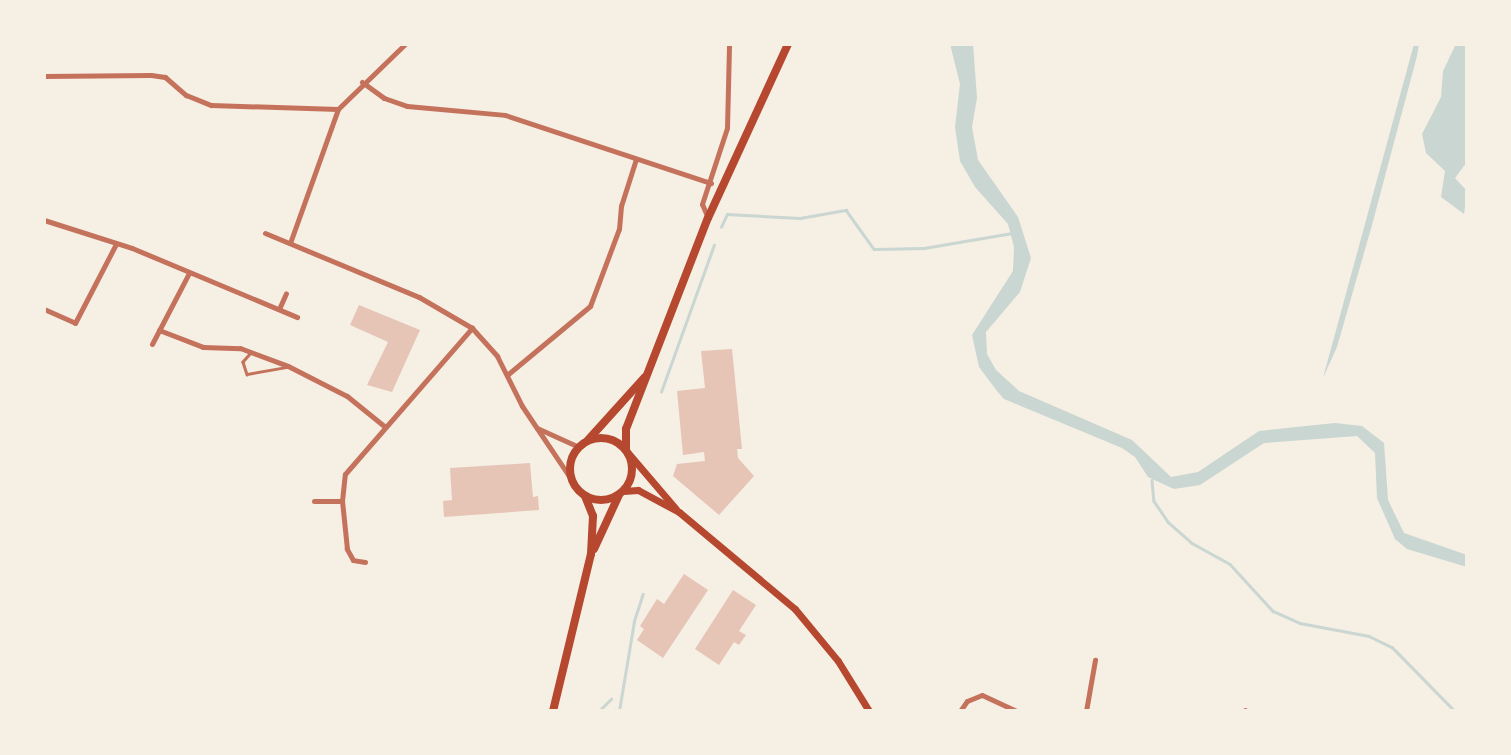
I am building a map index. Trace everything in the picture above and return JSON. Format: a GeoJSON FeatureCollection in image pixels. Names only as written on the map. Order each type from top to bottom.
{"type":"FeatureCollection","features":[{"type":"Feature","properties":{"kind":"highway"},"geometry":{"type":"LineString","coordinates":[[552,711],[592,554],[632,473],[627,452],[626,429],[708,218],[788,44]]}},
{"type":"Feature","properties":{"kind":"highway"},"geometry":{"type":"LineString","coordinates":[[592,554],[593,516],[585,496],[573,482],[570,466],[579,447],[645,377]]}},
{"type":"Feature","properties":{"kind":"highway"},"geometry":{"type":"LineString","coordinates":[[587,440],[606,438],[627,452]]}},
{"type":"Feature","properties":{"kind":"highway"},"geometry":{"type":"LineString","coordinates":[[585,496],[600,500],[621,493]]}},
{"type":"Feature","properties":{"kind":"main road"},"geometry":{"type":"LineString","coordinates":[[627,452],[679,512],[795,609],[838,661],[869,711]]}},
{"type":"Feature","properties":{"kind":"main road"},"geometry":{"type":"LineString","coordinates":[[621,493],[638,490],[679,512]]}},
{"type":"Feature","properties":{"kind":"street"},"geometry":{"type":"LineString","coordinates":[[290,243],[338,109],[362,82],[405,44]]}},
{"type":"Feature","properties":{"kind":"street"},"geometry":{"type":"LineString","coordinates":[[708,218],[701,209],[727,128],[729,44]]}},
{"type":"Feature","properties":{"kind":"street"},"geometry":{"type":"LineString","coordinates":[[44,76],[154,75],[211,105],[338,109]]}},
{"type":"Feature","properties":{"kind":"street"},"geometry":{"type":"LineString","coordinates":[[362,82],[384,98],[407,106],[505,115],[711,183]]}},
{"type":"Feature","properties":{"kind":"street"},"geometry":{"type":"LineString","coordinates":[[507,375],[590,306],[619,229],[621,206],[636,159]]}},
{"type":"Feature","properties":{"kind":"street"},"geometry":{"type":"LineString","coordinates":[[44,220],[116,244],[297,317]]}},
{"type":"Feature","properties":{"kind":"street"},"geometry":{"type":"LineString","coordinates":[[265,233],[419,297],[472,328],[507,375],[537,428],[573,482]]}},
{"type":"Feature","properties":{"kind":"street"},"geometry":{"type":"LineString","coordinates":[[44,309],[75,323],[116,244]]}},
{"type":"Feature","properties":{"kind":"street"},"geometry":{"type":"LineString","coordinates":[[152,344],[189,274]]}},
{"type":"Feature","properties":{"kind":"street"},"geometry":{"type":"LineString","coordinates":[[279,309],[286,293]]}},
{"type":"Feature","properties":{"kind":"street"},"geometry":{"type":"LineString","coordinates":[[365,562],[348,556],[342,501],[345,474],[472,328]]}},
{"type":"Feature","properties":{"kind":"street"},"geometry":{"type":"LineString","coordinates":[[159,330],[204,346],[252,352],[288,366],[347,396],[384,426]]}},
{"type":"Feature","properties":{"kind":"street"},"geometry":{"type":"LineString","coordinates":[[537,428],[579,447]]}},
{"type":"Feature","properties":{"kind":"street"},"geometry":{"type":"LineString","coordinates":[[314,502],[342,501]]}},
{"type":"Feature","properties":{"kind":"street"},"geometry":{"type":"LineString","coordinates":[[1086,711],[1095,660]]}},
{"type":"Feature","properties":{"kind":"street"},"geometry":{"type":"LineString","coordinates":[[960,711],[967,701],[982,695],[1017,711]]}},
{"type":"Feature","properties":{"kind":"lane"},"geometry":{"type":"LineString","coordinates":[[252,352],[243,362],[247,374],[288,366]]}},
{"type":"Feature","properties":{"kind":"shaded area"},"geometry":{"type":"Polygon","coordinates":[[[950,44],[973,44],[977,98],[972,127],[978,160],[1018,217],[1031,258],[1020,292],[986,332],[987,354],[996,370],[1019,391],[1132,440],[1171,477],[1198,472],[1259,431],[1335,423],[1362,426],[1384,443],[1388,500],[1404,533],[1467,555],[1467,567],[1407,549],[1395,539],[1377,498],[1375,453],[1357,436],[1264,443],[1200,485],[1174,489],[1148,477],[1135,457],[1122,448],[1004,399],[979,367],[972,335],[1013,271],[1014,247],[1008,224],[975,187],[960,161],[955,127],[960,84],[950,44]]]}},
{"type":"Feature","properties":{"kind":"shaded area"},"geometry":{"type":"Polygon","coordinates":[[[1414,44],[1419,44],[1417,56],[1372,225],[1337,347],[1323,378],[1414,44]]]}},
{"type":"Feature","properties":{"kind":"shaded area"},"geometry":{"type":"Polygon","coordinates":[[[1456,44],[1467,44],[1467,162],[1455,178],[1467,191],[1464,214],[1441,197],[1445,171],[1426,153],[1422,134],[1441,97],[1443,71],[1456,44]]]}},
{"type":"Feature","properties":{"kind":"building"},"geometry":{"type":"Polygon","coordinates":[[[359,305],[420,330],[392,392],[367,385],[388,342],[350,325],[359,305]]]}},
{"type":"Feature","properties":{"kind":"building"},"geometry":{"type":"Polygon","coordinates":[[[732,349],[742,449],[737,449],[738,458],[754,476],[719,515],[673,476],[677,464],[705,461],[704,452],[683,455],[677,391],[705,388],[701,351],[732,349]]]}},
{"type":"Feature","properties":{"kind":"building"},"geometry":{"type":"Polygon","coordinates":[[[530,463],[533,497],[538,496],[539,510],[444,517],[443,501],[452,500],[450,468],[530,463]]]}},
{"type":"Feature","properties":{"kind":"building"},"geometry":{"type":"Polygon","coordinates":[[[684,574],[708,590],[663,658],[637,640],[644,629],[640,626],[657,599],[664,604],[684,574]]]}},
{"type":"Feature","properties":{"kind":"building"},"geometry":{"type":"Polygon","coordinates":[[[733,590],[756,605],[739,631],[746,635],[739,645],[734,642],[719,665],[695,649],[733,590]]]}},
{"type":"Feature","properties":{"kind":"waterway"},"geometry":{"type":"LineString","coordinates":[[721,227],[727,214],[800,218],[846,210],[874,249],[924,248],[1012,233]]}},
{"type":"Feature","properties":{"kind":"waterway"},"geometry":{"type":"LineString","coordinates":[[661,392],[714,245]]}},
{"type":"Feature","properties":{"kind":"waterway"},"geometry":{"type":"LineString","coordinates":[[1152,480],[1154,501],[1168,522],[1192,543],[1230,564],[1273,611],[1300,623],[1369,636],[1392,647],[1455,711]]}},
{"type":"Feature","properties":{"kind":"waterway"},"geometry":{"type":"LineString","coordinates":[[619,711],[634,621],[643,594]]}},
{"type":"Feature","properties":{"kind":"waterway"},"geometry":{"type":"LineString","coordinates":[[599,711],[611,699]]}}]}
